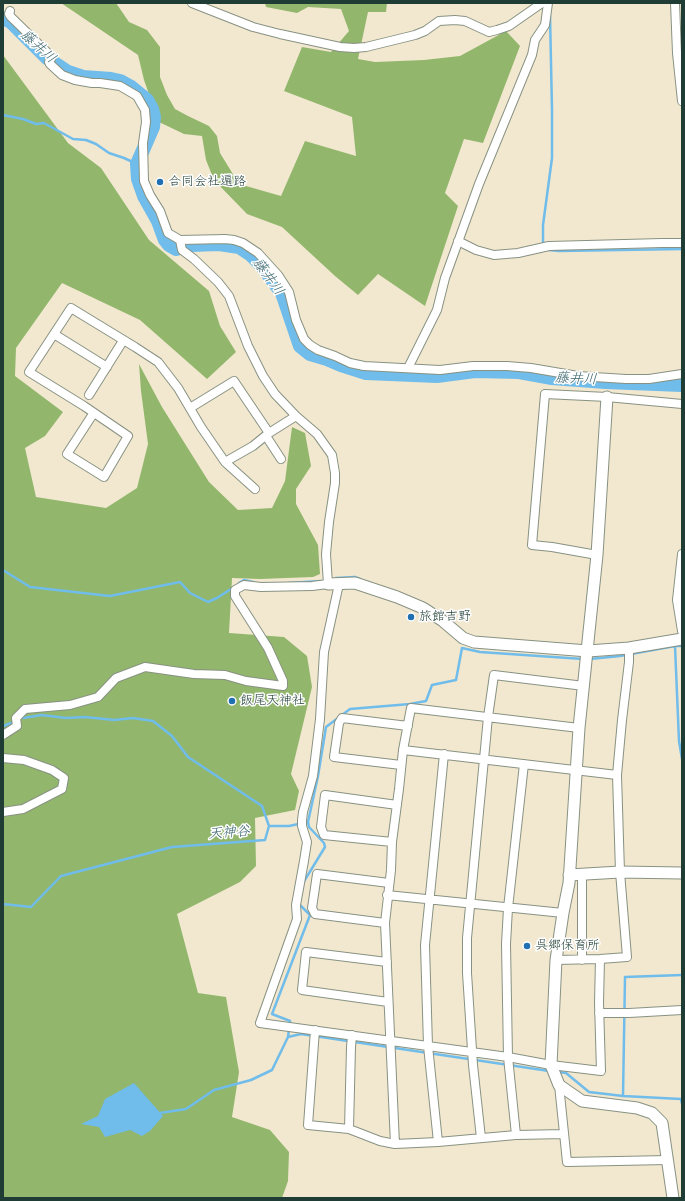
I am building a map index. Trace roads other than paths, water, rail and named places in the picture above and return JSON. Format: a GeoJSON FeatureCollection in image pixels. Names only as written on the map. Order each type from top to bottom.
{"type":"FeatureCollection","features":[{"type":"Feature","properties":{"kind":"street"},"geometry":{"type":"LineString","coordinates":[[192,3],[280,34],[340,47],[354,48],[366,47],[415,35],[425,31],[439,21],[465,21],[489,32],[509,26],[542,3]]}},
{"type":"Feature","properties":{"kind":"street"},"geometry":{"type":"LineString","coordinates":[[408,368],[437,310],[445,278],[479,184],[532,55],[535,40],[545,25],[548,3]]}},
{"type":"Feature","properties":{"kind":"street"},"geometry":{"type":"LineString","coordinates":[[675,3],[677,53],[682,101]]}},
{"type":"Feature","properties":{"kind":"street"},"geometry":{"type":"LineString","coordinates":[[10,11],[9,14],[11,17],[52,57],[50,60],[52,67],[62,75],[88,83],[120,86],[137,96],[145,110],[146,122],[143,143],[144,181],[150,195],[160,211],[168,234],[214,278],[229,296],[248,346],[263,376],[275,394],[296,416],[312,428],[332,455],[335,483],[326,554],[333,584],[324,652],[320,719],[313,776],[303,812],[302,823],[307,842],[296,904],[297,919],[260,1023],[601,1071],[599,1013],[600,959]]}},
{"type":"Feature","properties":{"kind":"street"},"geometry":{"type":"LineString","coordinates":[[181,245],[224,239],[234,240],[247,245],[258,253],[278,275],[289,292],[296,320],[304,339],[318,350],[335,356],[350,364],[440,370],[474,366],[507,366],[531,368],[578,376],[626,379],[649,379],[682,374]]}},
{"type":"Feature","properties":{"kind":"street"},"geometry":{"type":"LineString","coordinates":[[458,241],[476,250],[494,254],[518,253],[547,247],[682,243]]}},
{"type":"Feature","properties":{"kind":"street"},"geometry":{"type":"LineString","coordinates":[[93,414],[67,454],[104,477],[128,436],[93,414],[84,406],[29,372],[71,308],[158,362],[178,388],[201,427],[225,462],[255,489]]}},
{"type":"Feature","properties":{"kind":"street"},"geometry":{"type":"LineString","coordinates":[[54,334],[107,367]]}},
{"type":"Feature","properties":{"kind":"street"},"geometry":{"type":"LineString","coordinates":[[89,395],[121,344]]}},
{"type":"Feature","properties":{"kind":"street"},"geometry":{"type":"LineString","coordinates":[[190,408],[234,381],[268,435],[281,459]]}},
{"type":"Feature","properties":{"kind":"street"},"geometry":{"type":"LineString","coordinates":[[597,555],[532,545],[545,394],[607,397],[682,404]]}},
{"type":"Feature","properties":{"kind":"street"},"geometry":{"type":"LineString","coordinates":[[607,397],[597,555],[575,770],[569,875],[556,960],[551,1065],[557,1080],[567,1162],[668,1160]]}},
{"type":"Feature","properties":{"kind":"street"},"geometry":{"type":"LineString","coordinates":[[225,462],[253,446],[296,416]]}},
{"type":"Feature","properties":{"kind":"street"},"geometry":{"type":"LineString","coordinates":[[682,554],[677,600],[682,631]]}},
{"type":"Feature","properties":{"kind":"street"},"geometry":{"type":"LineString","coordinates":[[3,735],[18,726],[16,718],[25,709],[70,705],[98,698],[116,678],[145,667],[194,674],[225,675],[246,681],[283,686],[283,681],[268,648],[235,596],[235,590],[244,585],[269,587],[355,583],[397,597],[423,608],[443,621],[463,638],[474,642],[587,656],[682,639]]}},
{"type":"Feature","properties":{"kind":"street"},"geometry":{"type":"LineString","coordinates":[[556,960],[627,957],[620,872],[617,775],[629,662],[629,648]]}},
{"type":"Feature","properties":{"kind":"street"},"geometry":{"type":"LineString","coordinates":[[482,1138],[473,1065],[467,973],[467,938],[488,717],[494,675],[584,686]]}},
{"type":"Feature","properties":{"kind":"street"},"geometry":{"type":"LineString","coordinates":[[395,1144],[385,923],[401,765],[411,708],[579,728]]}},
{"type":"Feature","properties":{"kind":"street"},"geometry":{"type":"LineString","coordinates":[[401,765],[334,757],[339,723],[342,718],[408,726]]}},
{"type":"Feature","properties":{"kind":"street"},"geometry":{"type":"LineString","coordinates":[[403,750],[617,775]]}},
{"type":"Feature","properties":{"kind":"street"},"geometry":{"type":"LineString","coordinates":[[438,1142],[428,1046],[425,944],[444,754]]}},
{"type":"Feature","properties":{"kind":"street"},"geometry":{"type":"LineString","coordinates":[[3,758],[24,760],[52,770],[64,778],[62,789],[23,809],[3,812]]}},
{"type":"Feature","properties":{"kind":"street"},"geometry":{"type":"LineString","coordinates":[[516,1135],[508,1057],[506,944],[508,908],[524,764]]}},
{"type":"Feature","properties":{"kind":"street"},"geometry":{"type":"LineString","coordinates":[[392,842],[324,834],[321,827],[325,795],[397,805]]}},
{"type":"Feature","properties":{"kind":"street"},"geometry":{"type":"LineString","coordinates":[[569,875],[620,872],[682,873]]}},
{"type":"Feature","properties":{"kind":"street"},"geometry":{"type":"LineString","coordinates":[[385,923],[315,914],[312,908],[317,874],[389,882]]}},
{"type":"Feature","properties":{"kind":"street"},"geometry":{"type":"LineString","coordinates":[[582,875],[582,960]]}},
{"type":"Feature","properties":{"kind":"street"},"geometry":{"type":"LineString","coordinates":[[387,895],[563,913]]}},
{"type":"Feature","properties":{"kind":"street"},"geometry":{"type":"LineString","coordinates":[[386,962],[306,952],[302,990],[388,1002]]}},
{"type":"Feature","properties":{"kind":"street"},"geometry":{"type":"LineString","coordinates":[[599,1013],[682,1010]]}},
{"type":"Feature","properties":{"kind":"street"},"geometry":{"type":"LineString","coordinates":[[315,1030],[308,1125],[349,1129],[380,1141],[395,1144],[516,1135],[564,1134]]}},
{"type":"Feature","properties":{"kind":"street"},"geometry":{"type":"LineString","coordinates":[[349,1129],[352,1035]]}},
{"type":"Feature","properties":{"kind":"street"},"geometry":{"type":"LineString","coordinates":[[557,1080],[582,1101],[637,1108],[652,1113],[662,1123],[673,1198]]}},
{"type":"Feature","properties":{"kind":"water"},"geometry":{"type":"Polygon","coordinates":[[[134,1083],[163,1116],[150,1131],[142,1136],[130,1130],[105,1137],[99,1127],[81,1124],[98,1116],[105,1099],[134,1083]]]}},
{"type":"Feature","properties":{"kind":"waterway"},"geometry":{"type":"LineString","coordinates":[[550,15],[552,158],[543,225],[543,242],[549,250],[559,251],[682,249]]}},
{"type":"Feature","properties":{"kind":"waterway","name":"藤井川"},"geometry":{"type":"LineString","coordinates":[[3,18],[11,22],[47,58],[68,72],[83,77],[120,81],[131,87],[147,100],[154,117],[153,127],[137,164],[138,179],[144,196],[158,221],[165,240],[169,245],[176,249],[191,245],[219,244],[239,247],[251,255],[262,266],[282,293],[300,346],[310,354],[366,373],[437,376],[475,371],[519,372],[552,378],[682,385]]}},
{"type":"Feature","properties":{"kind":"waterway"},"geometry":{"type":"LineString","coordinates":[[3,115],[23,119],[36,124],[44,123],[73,139],[86,140],[96,144],[109,153],[137,164]]}},
{"type":"Feature","properties":{"kind":"waterway"},"geometry":{"type":"LineString","coordinates":[[3,570],[30,587],[110,596],[180,582],[190,593],[208,602],[234,587]]}},
{"type":"Feature","properties":{"kind":"waterway"},"geometry":{"type":"LineString","coordinates":[[336,578],[355,577],[360,579]]}},
{"type":"Feature","properties":{"kind":"waterway"},"geometry":{"type":"LineString","coordinates":[[239,583],[244,580],[253,582]]}},
{"type":"Feature","properties":{"kind":"waterway"},"geometry":{"type":"LineString","coordinates":[[288,583],[321,581]]}},
{"type":"Feature","properties":{"kind":"waterway"},"geometry":{"type":"LineString","coordinates":[[675,646],[679,741],[682,759]]}},
{"type":"Feature","properties":{"kind":"waterway"},"geometry":{"type":"LineString","coordinates":[[590,659],[620,656],[682,646]]}},
{"type":"Feature","properties":{"kind":"waterway"},"geometry":{"type":"LineString","coordinates":[[308,822],[318,776],[326,727],[350,709],[410,704],[426,701],[432,685],[456,680],[462,648],[480,652],[583,659]]}},
{"type":"Feature","properties":{"kind":"waterway"},"geometry":{"type":"LineString","coordinates":[[23,718],[42,715],[66,718],[85,717],[114,720],[133,718],[153,721],[172,736],[188,757],[262,806],[269,826]]}},
{"type":"Feature","properties":{"kind":"waterway"},"geometry":{"type":"LineString","coordinates":[[3,726],[11,723]]}},
{"type":"Feature","properties":{"kind":"waterway","name":"天神谷"},"geometry":{"type":"LineString","coordinates":[[3,904],[31,907],[61,876],[172,847],[265,840],[269,826],[289,826],[308,822],[309,827],[324,843],[325,847],[303,883]]}},
{"type":"Feature","properties":{"kind":"waterway","name":"天神谷"},"geometry":{"type":"LineString","coordinates":[[288,1037],[290,1021],[272,1014],[310,915],[298,903]]}},
{"type":"Feature","properties":{"kind":"waterway"},"geometry":{"type":"LineString","coordinates":[[623,1096],[625,977],[682,975]]}},
{"type":"Feature","properties":{"kind":"waterway"},"geometry":{"type":"LineString","coordinates":[[160,1113],[186,1109],[214,1090],[251,1080],[272,1070],[288,1037],[301,1034],[549,1071]]}},
{"type":"Feature","properties":{"kind":"waterway"},"geometry":{"type":"LineString","coordinates":[[558,1072],[566,1073],[589,1092],[623,1096],[681,1099],[682,1104]]}},
{"type":"Feature","properties":{"kind":"place","name":"合同会社遍路"},"geometry":{"type":"Point","coordinates":[160,182]}},
{"type":"Feature","properties":{"kind":"place","name":"旅館吉野"},"geometry":{"type":"Point","coordinates":[411,617]}},
{"type":"Feature","properties":{"kind":"place","name":"飯尾天神社"},"geometry":{"type":"Point","coordinates":[232,701]}},
{"type":"Feature","properties":{"kind":"place","name":"呉郷保育所"},"geometry":{"type":"Point","coordinates":[527,946]}}]}
